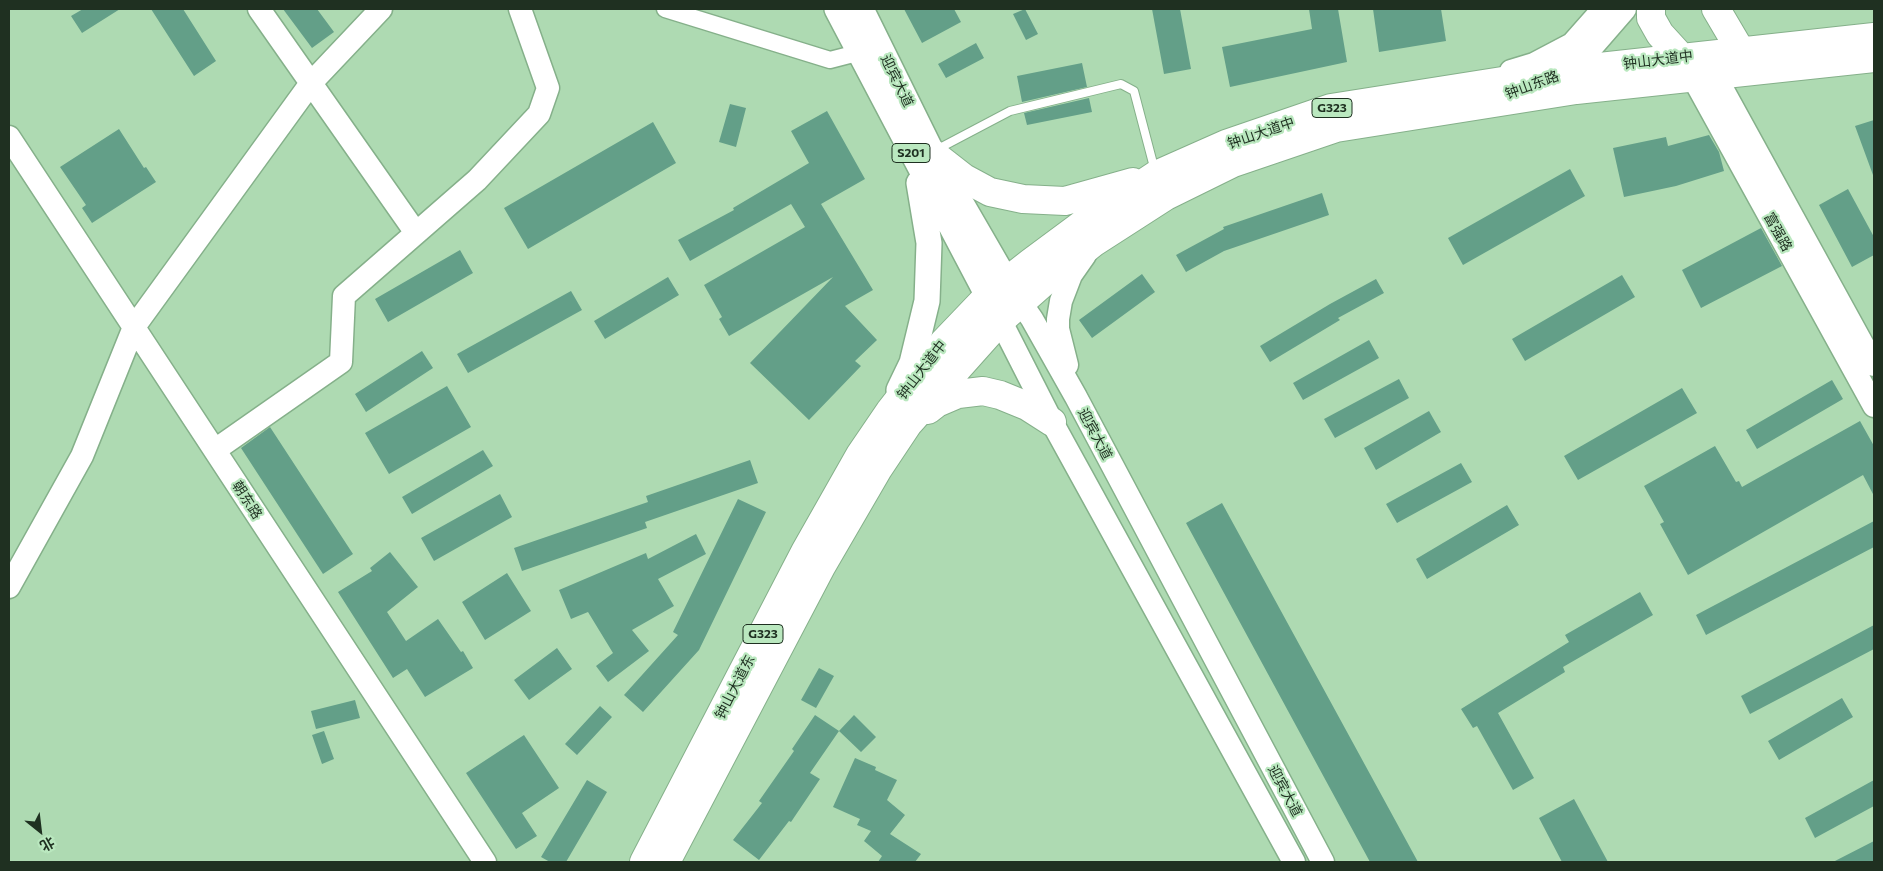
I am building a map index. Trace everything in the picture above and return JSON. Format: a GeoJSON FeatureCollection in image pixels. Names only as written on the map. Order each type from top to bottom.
{"type":"FeatureCollection","features":[{"type":"Feature","properties":{"kind":"highway"},"geometry":{"type":"LineString","coordinates":[[1651,9],[1651,18],[1660,34],[1697,66]]}},
{"type":"Feature","properties":{"kind":"highway"},"geometry":{"type":"LineString","coordinates":[[1716,9],[1746,61]]}},
{"type":"Feature","properties":{"kind":"highway","name":"钟山大道中"},"geometry":{"type":"LineString","coordinates":[[899,418],[1000,321],[1022,304],[1044,282],[1093,243],[1166,196],[1233,163],[1336,128],[1572,70],[1697,66],[1746,61],[1874,38]]}},
{"type":"Feature","properties":{"kind":"highway","name":"钟山大道中"},"geometry":{"type":"LineString","coordinates":[[1746,61],[1874,58]]}},
{"type":"Feature","properties":{"kind":"highway","name":"钟山大道中"},"geometry":{"type":"LineString","coordinates":[[899,418],[944,342],[997,288],[1088,220],[1156,175],[1226,144],[1331,108],[1576,90],[1697,66]]}},
{"type":"Feature","properties":{"kind":"highway"},"geometry":{"type":"LineString","coordinates":[[923,157],[990,192],[1023,199],[1065,201],[1156,175]]}},
{"type":"Feature","properties":{"kind":"highway"},"geometry":{"type":"LineString","coordinates":[[899,418],[958,394],[983,391],[1000,395],[1027,406],[1052,422]]}},
{"type":"Feature","properties":{"kind":"highway","name":"钟山大道东"},"geometry":{"type":"LineString","coordinates":[[644,862],[805,552],[860,455],[899,418]]}},
{"type":"Feature","properties":{"kind":"highway","name":"钟山大道东"},"geometry":{"type":"LineString","coordinates":[[666,862],[821,566],[878,469],[899,418]]}},
{"type":"Feature","properties":{"kind":"main road","name":"迎宾大道"},"geometry":{"type":"LineString","coordinates":[[837,9],[870,48]]}},
{"type":"Feature","properties":{"kind":"main road","name":"迎宾大道"},"geometry":{"type":"LineString","coordinates":[[861,9],[870,48],[923,157],[997,288]]}},
{"type":"Feature","properties":{"kind":"main road"},"geometry":{"type":"LineString","coordinates":[[899,418],[927,301],[929,243],[923,157]]}},
{"type":"Feature","properties":{"kind":"street"},"geometry":{"type":"LineString","coordinates":[[259,9],[416,234]]}},
{"type":"Feature","properties":{"kind":"street"},"geometry":{"type":"LineString","coordinates":[[9,587],[82,456],[134,327],[311,83],[381,9]]}},
{"type":"Feature","properties":{"kind":"street"},"geometry":{"type":"LineString","coordinates":[[215,450],[341,362],[344,296],[476,180],[540,114],[548,88],[520,9]]}},
{"type":"Feature","properties":{"kind":"street"},"geometry":{"type":"LineString","coordinates":[[665,9],[830,60],[870,48]]}},
{"type":"Feature","properties":{"kind":"street","name":"钟山东路"},"geometry":{"type":"LineString","coordinates":[[1468,97],[1572,44],[1603,9]]}},
{"type":"Feature","properties":{"kind":"street","name":"钟山东路"},"geometry":{"type":"LineString","coordinates":[[1572,70],[1625,9]]}},
{"type":"Feature","properties":{"kind":"street","name":"富强路"},"geometry":{"type":"LineString","coordinates":[[1697,66],[1874,365]]}},
{"type":"Feature","properties":{"kind":"street","name":"富强路"},"geometry":{"type":"LineString","coordinates":[[1697,66],[1874,406]]}},
{"type":"Feature","properties":{"kind":"street","name":"朝东路"},"geometry":{"type":"LineString","coordinates":[[9,137],[485,862]]}},
{"type":"Feature","properties":{"kind":"street"},"geometry":{"type":"LineString","coordinates":[[1076,398],[1058,328],[1058,319],[1061,301],[1071,274],[1093,243]]}},
{"type":"Feature","properties":{"kind":"street","name":"迎宾大道"},"geometry":{"type":"LineString","coordinates":[[997,288],[1022,304],[1032,319],[1323,862]]}},
{"type":"Feature","properties":{"kind":"street","name":"迎宾大道"},"geometry":{"type":"LineString","coordinates":[[997,288],[1000,321],[1052,422],[1294,862]]}},
{"type":"Feature","properties":{"kind":"lane"},"geometry":{"type":"LineString","coordinates":[[923,157],[1010,111],[1121,84],[1134,90],[1156,175]]}},
{"type":"Feature","properties":{"kind":"building"},"geometry":{"type":"Polygon","coordinates":[[[83,9],[120,9],[82,33],[71,16],[83,9]]]}},
{"type":"Feature","properties":{"kind":"building"},"geometry":{"type":"Polygon","coordinates":[[[151,9],[183,9],[216,61],[194,76],[151,9]]]}},
{"type":"Feature","properties":{"kind":"building"},"geometry":{"type":"Polygon","coordinates":[[[283,9],[317,9],[334,32],[312,48],[283,9]]]}},
{"type":"Feature","properties":{"kind":"building"},"geometry":{"type":"Polygon","coordinates":[[[904,9],[954,9],[961,22],[922,43],[904,9]]]}},
{"type":"Feature","properties":{"kind":"building"},"geometry":{"type":"Polygon","coordinates":[[[1025,9],[1038,34],[1026,40],[1013,14],[1025,9]]]}},
{"type":"Feature","properties":{"kind":"building"},"geometry":{"type":"Polygon","coordinates":[[[1152,9],[1180,9],[1191,69],[1164,74],[1152,9]]]}},
{"type":"Feature","properties":{"kind":"building"},"geometry":{"type":"Polygon","coordinates":[[[1309,9],[1338,9],[1347,62],[1230,87],[1222,47],[1312,29],[1309,9]]]}},
{"type":"Feature","properties":{"kind":"building"},"geometry":{"type":"Polygon","coordinates":[[[1373,9],[1441,9],[1446,41],[1379,52],[1373,9]]]}},
{"type":"Feature","properties":{"kind":"building"},"geometry":{"type":"Polygon","coordinates":[[[976,43],[984,58],[946,78],[938,64],[976,43]]]}},
{"type":"Feature","properties":{"kind":"building"},"geometry":{"type":"Polygon","coordinates":[[[1082,63],[1087,87],[1022,102],[1017,76],[1082,63]]]}},
{"type":"Feature","properties":{"kind":"building"},"geometry":{"type":"Polygon","coordinates":[[[1089,98],[1092,112],[1027,125],[1024,113],[1089,98]]]}},
{"type":"Feature","properties":{"kind":"building"},"geometry":{"type":"Polygon","coordinates":[[[730,104],[746,108],[736,147],[719,142],[730,104]]]}},
{"type":"Feature","properties":{"kind":"building"},"geometry":{"type":"Polygon","coordinates":[[[827,111],[865,179],[821,204],[873,290],[845,306],[877,340],[855,361],[861,366],[809,420],[750,363],[833,277],[729,336],[719,319],[722,317],[704,285],[805,227],[791,204],[690,261],[678,240],[734,210],[733,208],[809,163],[791,131],[827,111]]]}},
{"type":"Feature","properties":{"kind":"building"},"geometry":{"type":"Polygon","coordinates":[[[1874,120],[1874,175],[1873,175],[1855,126],[1874,120]]]}},
{"type":"Feature","properties":{"kind":"building"},"geometry":{"type":"Polygon","coordinates":[[[653,122],[676,163],[528,249],[504,208],[653,122]]]}},
{"type":"Feature","properties":{"kind":"building"},"geometry":{"type":"Polygon","coordinates":[[[119,129],[144,168],[146,167],[156,182],[92,223],[82,208],[86,205],[60,167],[119,129]]]}},
{"type":"Feature","properties":{"kind":"building"},"geometry":{"type":"Polygon","coordinates":[[[1709,135],[1719,152],[1724,171],[1676,186],[1624,197],[1613,148],[1666,137],[1668,146],[1709,135]]]}},
{"type":"Feature","properties":{"kind":"building"},"geometry":{"type":"Polygon","coordinates":[[[1570,169],[1585,196],[1463,265],[1448,238],[1570,169]]]}},
{"type":"Feature","properties":{"kind":"building"},"geometry":{"type":"Polygon","coordinates":[[[1848,189],[1874,237],[1874,255],[1852,267],[1819,205],[1848,189]]]}},
{"type":"Feature","properties":{"kind":"building"},"geometry":{"type":"Polygon","coordinates":[[[1322,193],[1329,215],[1224,251],[1186,272],[1176,255],[1224,229],[1223,227],[1322,193]]]}},
{"type":"Feature","properties":{"kind":"building"},"geometry":{"type":"Polygon","coordinates":[[[1761,228],[1782,266],[1701,308],[1682,270],[1761,228]]]}},
{"type":"Feature","properties":{"kind":"building"},"geometry":{"type":"Polygon","coordinates":[[[460,250],[473,273],[388,322],[375,299],[460,250]]]}},
{"type":"Feature","properties":{"kind":"building"},"geometry":{"type":"Polygon","coordinates":[[[1142,274],[1155,292],[1092,338],[1079,320],[1142,274]]]}},
{"type":"Feature","properties":{"kind":"building"},"geometry":{"type":"Polygon","coordinates":[[[1622,275],[1635,297],[1525,361],[1512,339],[1622,275]]]}},
{"type":"Feature","properties":{"kind":"building"},"geometry":{"type":"Polygon","coordinates":[[[668,277],[679,295],[605,339],[594,321],[668,277]]]}},
{"type":"Feature","properties":{"kind":"building"},"geometry":{"type":"Polygon","coordinates":[[[1376,279],[1384,293],[1338,318],[1340,320],[1270,362],[1260,346],[1376,279]]]}},
{"type":"Feature","properties":{"kind":"building"},"geometry":{"type":"Polygon","coordinates":[[[571,291],[582,310],[468,373],[457,354],[571,291]]]}},
{"type":"Feature","properties":{"kind":"building"},"geometry":{"type":"Polygon","coordinates":[[[1369,340],[1379,358],[1303,400],[1293,383],[1369,340]]]}},
{"type":"Feature","properties":{"kind":"building"},"geometry":{"type":"Polygon","coordinates":[[[422,351],[433,368],[366,412],[355,394],[422,351]]]}},
{"type":"Feature","properties":{"kind":"building"},"geometry":{"type":"Polygon","coordinates":[[[1399,379],[1409,398],[1335,438],[1324,419],[1399,379]]]}},
{"type":"Feature","properties":{"kind":"building"},"geometry":{"type":"Polygon","coordinates":[[[1832,380],[1843,399],[1757,449],[1746,430],[1832,380]]]}},
{"type":"Feature","properties":{"kind":"building"},"geometry":{"type":"Polygon","coordinates":[[[447,386],[471,427],[389,474],[365,433],[447,386]]]}},
{"type":"Feature","properties":{"kind":"building"},"geometry":{"type":"Polygon","coordinates":[[[1682,388],[1697,413],[1578,480],[1564,456],[1682,388]]]}},
{"type":"Feature","properties":{"kind":"building"},"geometry":{"type":"Polygon","coordinates":[[[1429,411],[1441,432],[1376,470],[1364,448],[1429,411]]]}},
{"type":"Feature","properties":{"kind":"building"},"geometry":{"type":"Polygon","coordinates":[[[1860,421],[1874,446],[1874,496],[1863,475],[1688,575],[1660,524],[1664,522],[1644,486],[1715,446],[1736,482],[1739,481],[1742,487],[1860,421]]]}},
{"type":"Feature","properties":{"kind":"building"},"geometry":{"type":"Polygon","coordinates":[[[270,427],[353,554],[323,574],[241,448],[270,427]]]}},
{"type":"Feature","properties":{"kind":"building"},"geometry":{"type":"Polygon","coordinates":[[[483,450],[493,466],[412,514],[402,497],[483,450]]]}},
{"type":"Feature","properties":{"kind":"building"},"geometry":{"type":"Polygon","coordinates":[[[750,460],[758,483],[645,522],[647,528],[522,571],[514,548],[648,502],[646,496],[750,460]]]}},
{"type":"Feature","properties":{"kind":"building"},"geometry":{"type":"Polygon","coordinates":[[[1461,463],[1472,482],[1397,523],[1386,504],[1461,463]]]}},
{"type":"Feature","properties":{"kind":"building"},"geometry":{"type":"Polygon","coordinates":[[[500,494],[512,517],[434,561],[421,538],[500,494]]]}},
{"type":"Feature","properties":{"kind":"building"},"geometry":{"type":"Polygon","coordinates":[[[738,499],[766,512],[699,650],[643,712],[624,695],[678,635],[673,632],[738,499]]]}},
{"type":"Feature","properties":{"kind":"building"},"geometry":{"type":"Polygon","coordinates":[[[1222,503],[1418,862],[1370,862],[1186,523],[1222,503]]]}},
{"type":"Feature","properties":{"kind":"building"},"geometry":{"type":"Polygon","coordinates":[[[1507,505],[1519,525],[1427,579],[1416,559],[1507,505]]]}},
{"type":"Feature","properties":{"kind":"building"},"geometry":{"type":"Polygon","coordinates":[[[1874,521],[1874,547],[1706,635],[1696,615],[1874,521]]]}},
{"type":"Feature","properties":{"kind":"building"},"geometry":{"type":"Polygon","coordinates":[[[696,534],[706,554],[658,579],[674,606],[632,630],[649,651],[608,682],[596,666],[613,653],[588,612],[571,619],[559,590],[646,553],[648,559],[696,534]]]}},
{"type":"Feature","properties":{"kind":"building"},"geometry":{"type":"Polygon","coordinates":[[[390,552],[418,587],[387,612],[406,641],[438,619],[461,652],[463,651],[473,668],[425,697],[407,669],[393,678],[338,592],[372,571],[370,568],[390,552]]]}},
{"type":"Feature","properties":{"kind":"building"},"geometry":{"type":"Polygon","coordinates":[[[507,573],[531,611],[485,640],[462,602],[507,573]]]}},
{"type":"Feature","properties":{"kind":"building"},"geometry":{"type":"Polygon","coordinates":[[[1640,592],[1653,615],[1563,667],[1565,672],[1498,713],[1534,778],[1513,790],[1477,726],[1473,728],[1461,709],[1569,642],[1565,635],[1640,592]]]}},
{"type":"Feature","properties":{"kind":"building"},"geometry":{"type":"Polygon","coordinates":[[[1874,625],[1874,649],[1750,714],[1741,696],[1874,625]]]}},
{"type":"Feature","properties":{"kind":"building"},"geometry":{"type":"Polygon","coordinates":[[[557,648],[572,669],[529,700],[514,680],[557,648]]]}},
{"type":"Feature","properties":{"kind":"building"},"geometry":{"type":"Polygon","coordinates":[[[819,668],[834,676],[816,708],[801,700],[819,668]]]}},
{"type":"Feature","properties":{"kind":"building"},"geometry":{"type":"Polygon","coordinates":[[[1842,698],[1853,717],[1779,760],[1768,741],[1842,698]]]}},
{"type":"Feature","properties":{"kind":"building"},"geometry":{"type":"Polygon","coordinates":[[[355,700],[360,718],[316,729],[311,711],[355,700]]]}},
{"type":"Feature","properties":{"kind":"building"},"geometry":{"type":"Polygon","coordinates":[[[600,706],[612,717],[577,755],[565,744],[600,706]]]}},
{"type":"Feature","properties":{"kind":"building"},"geometry":{"type":"Polygon","coordinates":[[[815,715],[839,731],[810,773],[820,779],[791,822],[789,821],[759,860],[733,840],[762,803],[759,801],[794,751],[792,749],[815,715]]]}},
{"type":"Feature","properties":{"kind":"building"},"geometry":{"type":"Polygon","coordinates":[[[854,715],[876,737],[861,752],[839,731],[854,715]]]}},
{"type":"Feature","properties":{"kind":"building"},"geometry":{"type":"Polygon","coordinates":[[[324,731],[334,759],[322,764],[312,735],[324,731]]]}},
{"type":"Feature","properties":{"kind":"building"},"geometry":{"type":"Polygon","coordinates":[[[524,735],[559,788],[522,813],[537,836],[516,849],[466,773],[524,735]]]}},
{"type":"Feature","properties":{"kind":"building"},"geometry":{"type":"Polygon","coordinates":[[[855,758],[876,767],[875,770],[897,780],[887,800],[905,815],[890,834],[921,854],[915,862],[878,862],[882,856],[864,841],[871,831],[857,825],[860,819],[833,807],[855,758]]]}},
{"type":"Feature","properties":{"kind":"building"},"geometry":{"type":"Polygon","coordinates":[[[587,780],[607,792],[566,862],[550,862],[541,857],[587,780]]]}},
{"type":"Feature","properties":{"kind":"building"},"geometry":{"type":"Polygon","coordinates":[[[1874,780],[1874,806],[1815,838],[1805,818],[1874,780]]]}},
{"type":"Feature","properties":{"kind":"building"},"geometry":{"type":"Polygon","coordinates":[[[1574,799],[1608,862],[1562,862],[1539,818],[1574,799]]]}},
{"type":"Feature","properties":{"kind":"building"},"geometry":{"type":"Polygon","coordinates":[[[1874,841],[1874,862],[1833,862],[1874,841]]]}}]}
